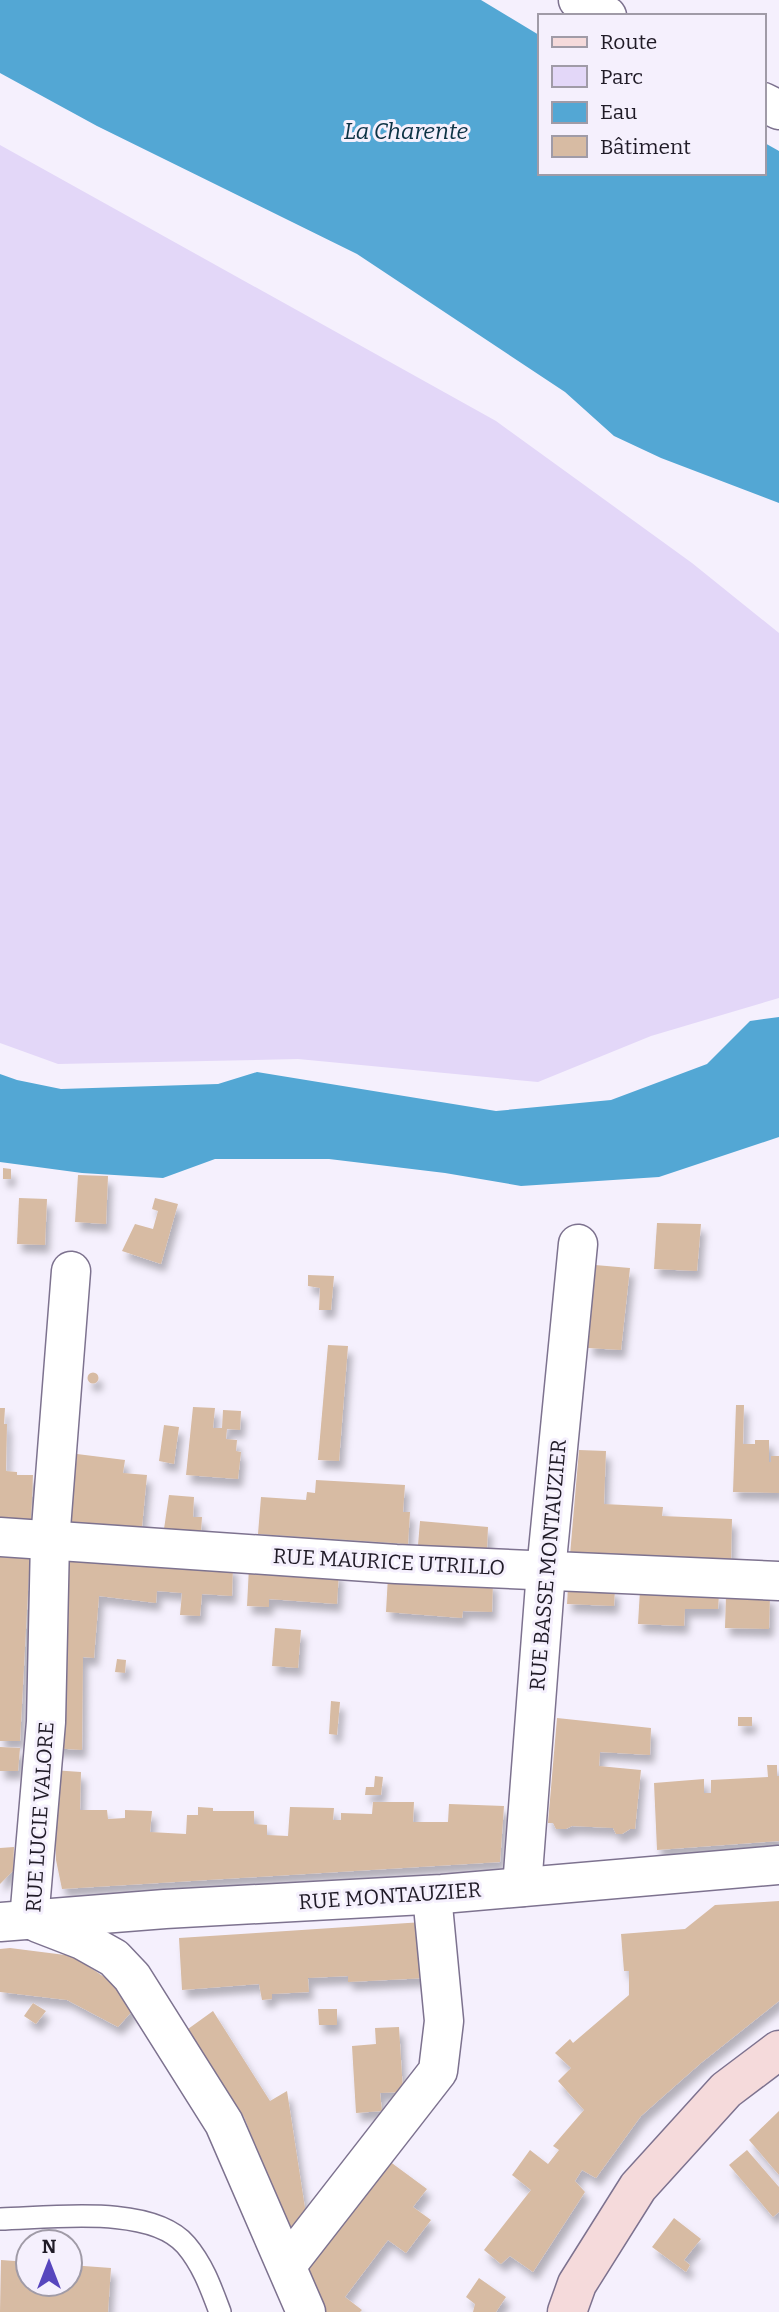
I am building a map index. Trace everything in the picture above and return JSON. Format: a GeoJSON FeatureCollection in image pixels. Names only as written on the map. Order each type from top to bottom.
{"type":"FeatureCollection","features":[{"type":"Feature","properties":{"kind":"main road"},"geometry":{"type":"LineString","coordinates":[[567,2312],[577,2284],[638,2187],[726,2090],[779,2050]]}},
{"type":"Feature","properties":{"kind":"street"},"geometry":{"type":"LineString","coordinates":[[578,0],[603,14]]}},
{"type":"Feature","properties":{"kind":"street","name":"RUE BASSE MONTAUZIER"},"geometry":{"type":"LineString","coordinates":[[522,1887],[546,1571],[579,1244]]}},
{"type":"Feature","properties":{"kind":"street","name":"RUE LUCIE VALORE"},"geometry":{"type":"LineString","coordinates":[[71,1271],[50,1541],[46,1722],[15,1921],[82,1940],[114,1958],[132,1977],[224,2123],[306,2312]]}},
{"type":"Feature","properties":{"kind":"street","name":"RUE MAURICE UTRILLO"},"geometry":{"type":"LineString","coordinates":[[0,1537],[396,1564],[779,1581]]}},
{"type":"Feature","properties":{"kind":"street","name":"RUE MONTAUZIER"},"geometry":{"type":"LineString","coordinates":[[15,1921],[432,1895],[779,1866]]}},
{"type":"Feature","properties":{"kind":"street"},"geometry":{"type":"LineString","coordinates":[[287,2265],[438,2071],[444,2021],[432,1895]]}},
{"type":"Feature","properties":{"kind":"street"},"geometry":{"type":"LineString","coordinates":[[123,1968],[128,1912]]}},
{"type":"Feature","properties":{"kind":"lane"},"geometry":{"type":"LineString","coordinates":[[0,2219],[125,2217],[160,2227],[185,2243],[204,2270],[220,2312]]}},
{"type":"Feature","properties":{"kind":"green space"},"geometry":{"type":"Polygon","coordinates":[[[0,145],[496,421],[692,563],[779,633],[779,998],[651,1036],[538,1082],[298,1059],[58,1064],[0,1043],[0,145]]]}},
{"type":"Feature","properties":{"kind":"water","name":"La Charente"},"geometry":{"type":"Polygon","coordinates":[[[0,0],[481,0],[538,34],[538,175],[765,175],[765,143],[779,151],[779,503],[661,458],[614,436],[565,392],[357,254],[97,126],[0,73],[0,0]]]}},
{"type":"Feature","properties":{"kind":"water"},"geometry":{"type":"Polygon","coordinates":[[[779,1017],[779,1137],[659,1177],[521,1186],[445,1173],[329,1159],[215,1159],[163,1178],[82,1173],[0,1162],[0,1074],[61,1089],[218,1084],[257,1072],[496,1111],[611,1100],[707,1064],[750,1021],[779,1017]]]}},
{"type":"Feature","properties":{"kind":"building"},"geometry":{"type":"Polygon","coordinates":[[[3,1168],[11,1169],[11,1179],[3,1179],[3,1168]]]}},
{"type":"Feature","properties":{"kind":"building"},"geometry":{"type":"Polygon","coordinates":[[[78,1175],[108,1176],[106,1224],[75,1222],[78,1175]]]}},
{"type":"Feature","properties":{"kind":"building"},"geometry":{"type":"Polygon","coordinates":[[[19,1198],[47,1199],[45,1245],[17,1244],[19,1198]]]}},
{"type":"Feature","properties":{"kind":"building"},"geometry":{"type":"Polygon","coordinates":[[[155,1198],[178,1204],[161,1264],[122,1251],[135,1224],[153,1229],[158,1211],[152,1209],[155,1198]]]}},
{"type":"Feature","properties":{"kind":"building"},"geometry":{"type":"Polygon","coordinates":[[[657,1223],[701,1224],[697,1271],[654,1269],[657,1223]]]}},
{"type":"Feature","properties":{"kind":"building"},"geometry":{"type":"Polygon","coordinates":[[[595,1265],[630,1268],[621,1350],[588,1348],[595,1265]]]}},
{"type":"Feature","properties":{"kind":"building"},"geometry":{"type":"Polygon","coordinates":[[[308,1275],[334,1276],[331,1310],[319,1310],[320,1288],[308,1286],[308,1275]]]}},
{"type":"Feature","properties":{"kind":"building"},"geometry":{"type":"Polygon","coordinates":[[[328,1345],[348,1346],[339,1461],[318,1460],[328,1345]]]}},
{"type":"Feature","properties":{"kind":"building"},"geometry":{"type":"Polygon","coordinates":[[[93,1372],[99,1378],[93,1384],[87,1378],[93,1372]]]}},
{"type":"Feature","properties":{"kind":"building"},"geometry":{"type":"Polygon","coordinates":[[[736,1405],[744,1405],[743,1444],[755,1444],[755,1440],[769,1440],[769,1462],[771,1456],[779,1456],[779,1493],[733,1492],[736,1405]]]}},
{"type":"Feature","properties":{"kind":"building"},"geometry":{"type":"Polygon","coordinates":[[[193,1407],[215,1408],[213,1428],[222,1428],[223,1410],[241,1411],[240,1430],[227,1429],[226,1439],[237,1440],[236,1451],[241,1452],[238,1479],[186,1475],[193,1407]]]}},
{"type":"Feature","properties":{"kind":"building"},"geometry":{"type":"Polygon","coordinates":[[[0,1408],[5,1408],[4,1424],[7,1424],[6,1471],[17,1472],[17,1475],[33,1475],[31,1520],[0,1518],[0,1408]]]}},
{"type":"Feature","properties":{"kind":"building"},"geometry":{"type":"Polygon","coordinates":[[[164,1425],[179,1427],[174,1464],[159,1461],[164,1425]]]}},
{"type":"Feature","properties":{"kind":"building"},"geometry":{"type":"Polygon","coordinates":[[[579,1450],[606,1451],[604,1504],[663,1507],[662,1516],[732,1519],[731,1561],[570,1555],[579,1450]]]}},
{"type":"Feature","properties":{"kind":"building"},"geometry":{"type":"Polygon","coordinates":[[[77,1454],[125,1460],[123,1473],[147,1475],[142,1527],[69,1522],[77,1454]]]}},
{"type":"Feature","properties":{"kind":"building"},"geometry":{"type":"Polygon","coordinates":[[[316,1480],[405,1485],[403,1512],[410,1512],[408,1544],[258,1534],[261,1497],[306,1500],[307,1492],[315,1493],[316,1480]]]}},
{"type":"Feature","properties":{"kind":"building"},"geometry":{"type":"Polygon","coordinates":[[[169,1495],[194,1497],[193,1517],[202,1517],[201,1531],[164,1529],[169,1495]]]}},
{"type":"Feature","properties":{"kind":"building"},"geometry":{"type":"Polygon","coordinates":[[[420,1521],[488,1527],[487,1549],[418,1545],[420,1521]]]}},
{"type":"Feature","properties":{"kind":"building"},"geometry":{"type":"Polygon","coordinates":[[[0,1553],[30,1554],[20,1741],[0,1741],[0,1553]]]}},
{"type":"Feature","properties":{"kind":"building"},"geometry":{"type":"Polygon","coordinates":[[[65,1555],[233,1566],[232,1596],[202,1594],[200,1616],[180,1615],[182,1593],[157,1591],[156,1603],[99,1596],[94,1658],[83,1657],[82,1750],[53,1748],[65,1555]]]}},
{"type":"Feature","properties":{"kind":"building"},"geometry":{"type":"Polygon","coordinates":[[[249,1567],[339,1572],[337,1604],[269,1599],[269,1607],[247,1606],[249,1567]]]}},
{"type":"Feature","properties":{"kind":"building"},"geometry":{"type":"Polygon","coordinates":[[[388,1576],[493,1582],[492,1612],[463,1611],[462,1618],[386,1612],[388,1576]]]}},
{"type":"Feature","properties":{"kind":"building"},"geometry":{"type":"Polygon","coordinates":[[[568,1587],[615,1589],[614,1606],[567,1604],[568,1587]]]}},
{"type":"Feature","properties":{"kind":"building"},"geometry":{"type":"Polygon","coordinates":[[[640,1590],[719,1594],[718,1609],[685,1609],[684,1626],[638,1624],[640,1590]]]}},
{"type":"Feature","properties":{"kind":"building"},"geometry":{"type":"Polygon","coordinates":[[[726,1594],[770,1596],[769,1629],[725,1628],[726,1594]]]}},
{"type":"Feature","properties":{"kind":"building"},"geometry":{"type":"Polygon","coordinates":[[[275,1628],[301,1630],[298,1668],[272,1666],[275,1628]]]}},
{"type":"Feature","properties":{"kind":"building"},"geometry":{"type":"Polygon","coordinates":[[[117,1659],[126,1660],[125,1673],[115,1672],[117,1659]]]}},
{"type":"Feature","properties":{"kind":"building"},"geometry":{"type":"Polygon","coordinates":[[[331,1701],[340,1702],[337,1735],[329,1734],[331,1701]]]}},
{"type":"Feature","properties":{"kind":"building"},"geometry":{"type":"Polygon","coordinates":[[[738,1717],[752,1717],[752,1726],[738,1726],[738,1717]]]}},
{"type":"Feature","properties":{"kind":"building"},"geometry":{"type":"Polygon","coordinates":[[[557,1718],[651,1728],[650,1755],[600,1752],[599,1766],[641,1770],[635,1829],[616,1834],[613,1828],[572,1826],[556,1829],[553,1823],[548,1823],[557,1718]]]}},
{"type":"Feature","properties":{"kind":"building"},"geometry":{"type":"Polygon","coordinates":[[[0,1747],[20,1748],[18,1771],[0,1771],[0,1747]]]}},
{"type":"Feature","properties":{"kind":"building"},"geometry":{"type":"Polygon","coordinates":[[[767,1765],[777,1765],[779,1776],[779,1841],[657,1850],[654,1783],[704,1779],[704,1793],[711,1793],[711,1780],[768,1777],[767,1765]]]}},
{"type":"Feature","properties":{"kind":"building"},"geometry":{"type":"Polygon","coordinates":[[[52,1770],[81,1772],[80,1810],[107,1810],[108,1819],[125,1818],[125,1810],[152,1811],[150,1832],[186,1834],[187,1815],[198,1815],[198,1807],[213,1808],[213,1811],[254,1811],[254,1824],[267,1825],[267,1835],[288,1836],[290,1807],[334,1808],[333,1820],[341,1820],[341,1813],[372,1814],[373,1802],[414,1802],[413,1822],[448,1822],[449,1804],[504,1806],[500,1862],[62,1889],[56,1860],[52,1770]]]}},
{"type":"Feature","properties":{"kind":"building"},"geometry":{"type":"Polygon","coordinates":[[[375,1776],[383,1777],[381,1795],[365,1795],[366,1787],[374,1787],[375,1776]]]}},
{"type":"Feature","properties":{"kind":"building"},"geometry":{"type":"Polygon","coordinates":[[[14,1847],[13,1871],[0,1884],[0,1848],[14,1847]]]}},
{"type":"Feature","properties":{"kind":"building"},"geometry":{"type":"Polygon","coordinates":[[[779,1901],[779,2001],[701,2063],[641,2116],[596,2178],[582,2170],[575,2181],[585,2192],[533,2272],[510,2256],[501,2264],[484,2250],[531,2190],[512,2175],[530,2150],[548,2164],[559,2150],[553,2146],[584,2110],[558,2081],[571,2068],[555,2053],[570,2039],[573,2043],[629,1995],[629,1971],[624,1971],[621,1934],[685,1929],[715,1905],[779,1901]]]}},
{"type":"Feature","properties":{"kind":"building"},"geometry":{"type":"Polygon","coordinates":[[[423,1922],[427,1978],[348,1982],[348,1976],[308,1978],[309,1992],[272,1994],[272,1999],[262,2000],[259,1984],[182,1990],[179,1938],[423,1922]]]}},
{"type":"Feature","properties":{"kind":"building"},"geometry":{"type":"Polygon","coordinates":[[[0,1949],[73,1956],[122,1989],[134,2009],[118,2027],[67,2000],[0,1992],[0,1949]]]}},
{"type":"Feature","properties":{"kind":"building"},"geometry":{"type":"Polygon","coordinates":[[[33,2003],[46,2011],[36,2024],[24,2016],[33,2003]]]}},
{"type":"Feature","properties":{"kind":"building"},"geometry":{"type":"Polygon","coordinates":[[[318,2009],[337,2009],[337,2025],[319,2025],[318,2009]]]}},
{"type":"Feature","properties":{"kind":"building"},"geometry":{"type":"Polygon","coordinates":[[[213,2011],[270,2101],[287,2091],[307,2221],[293,2238],[244,2117],[188,2029],[213,2011]]]}},
{"type":"Feature","properties":{"kind":"building"},"geometry":{"type":"Polygon","coordinates":[[[399,2027],[403,2092],[380,2093],[382,2111],[356,2113],[352,2046],[376,2044],[375,2028],[399,2027]]]}},
{"type":"Feature","properties":{"kind":"building"},"geometry":{"type":"Polygon","coordinates":[[[779,2111],[779,2175],[749,2140],[779,2111]]]}},
{"type":"Feature","properties":{"kind":"building"},"geometry":{"type":"Polygon","coordinates":[[[747,2150],[779,2187],[779,2212],[773,2217],[729,2165],[747,2150]]]}},
{"type":"Feature","properties":{"kind":"building"},"geometry":{"type":"Polygon","coordinates":[[[385,2158],[427,2189],[413,2207],[431,2220],[406,2253],[388,2240],[345,2297],[362,2310],[360,2312],[323,2312],[303,2262],[385,2158]]]}},
{"type":"Feature","properties":{"kind":"building"},"geometry":{"type":"Polygon","coordinates":[[[674,2218],[701,2239],[684,2260],[690,2265],[686,2272],[652,2247],[674,2218]]]}},
{"type":"Feature","properties":{"kind":"building"},"geometry":{"type":"Polygon","coordinates":[[[1,2260],[14,2261],[14,2298],[84,2298],[84,2266],[111,2268],[108,2312],[0,2312],[1,2260]]]}},
{"type":"Feature","properties":{"kind":"building"},"geometry":{"type":"Polygon","coordinates":[[[479,2278],[506,2297],[496,2312],[473,2312],[475,2304],[466,2297],[479,2278]]]}}]}
